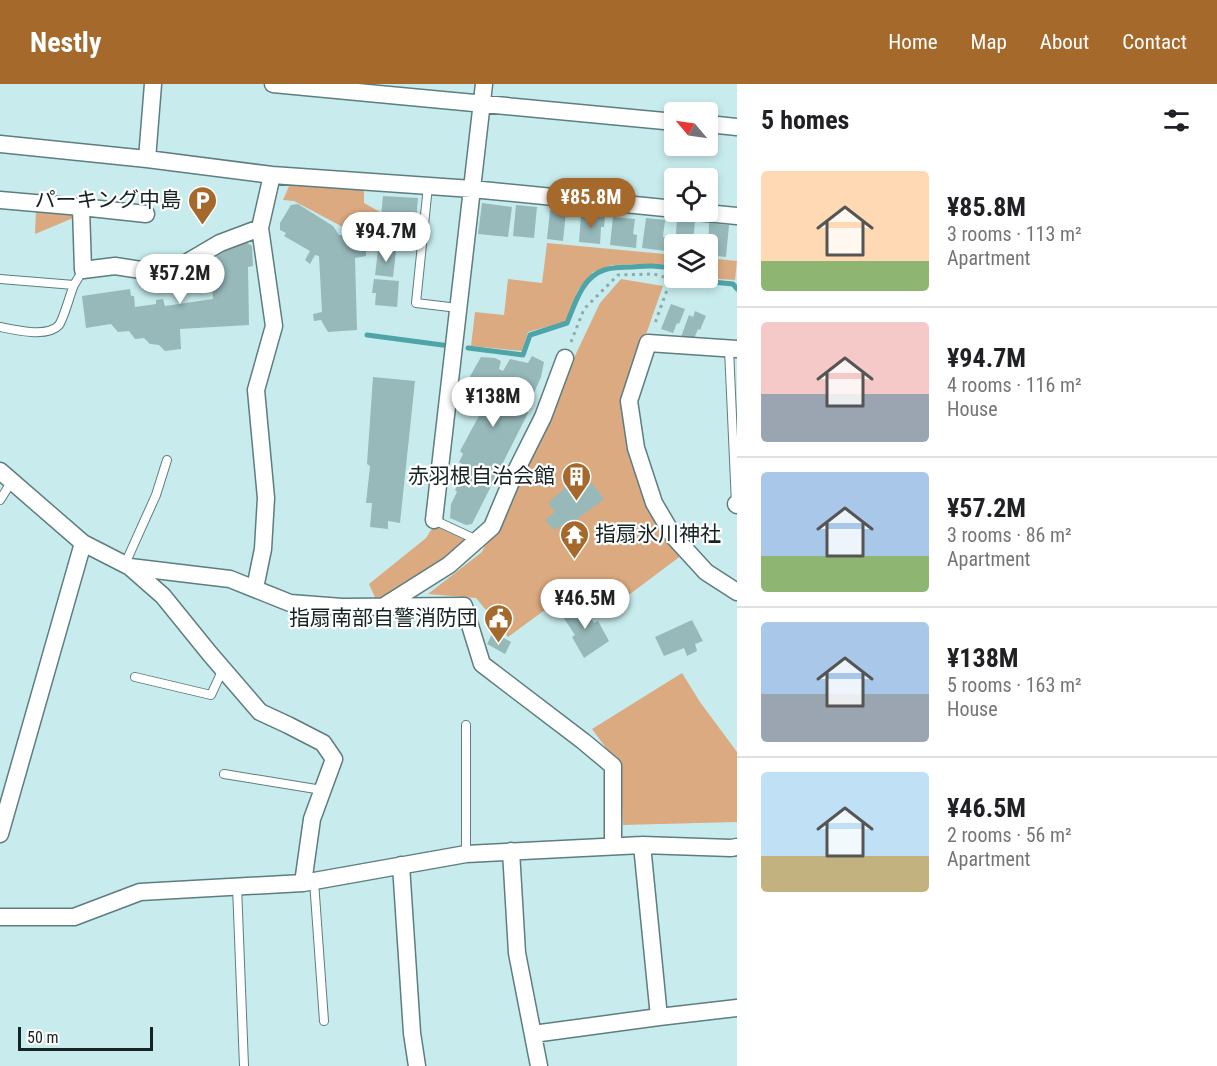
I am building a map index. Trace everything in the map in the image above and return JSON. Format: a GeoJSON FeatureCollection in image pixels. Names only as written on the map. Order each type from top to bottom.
{"type":"FeatureCollection","features":[{"type":"Feature","properties":{"kind":"street"},"geometry":{"type":"LineString","coordinates":[[147,159],[153,84]]}},
{"type":"Feature","properties":{"kind":"street"},"geometry":{"type":"LineString","coordinates":[[273,84],[664,121]]}},
{"type":"Feature","properties":{"kind":"street"},"geometry":{"type":"LineString","coordinates":[[434,520],[484,84]]}},
{"type":"Feature","properties":{"kind":"street"},"geometry":{"type":"LineString","coordinates":[[718,125],[737,127]]}},
{"type":"Feature","properties":{"kind":"street"},"geometry":{"type":"LineString","coordinates":[[0,144],[272,175],[472,189],[664,208]]}},
{"type":"Feature","properties":{"kind":"street"},"geometry":{"type":"LineString","coordinates":[[255,588],[262,549],[266,498],[256,390],[274,326],[260,228],[272,175]]}},
{"type":"Feature","properties":{"kind":"street"},"geometry":{"type":"LineString","coordinates":[[0,200],[146,214]]}},
{"type":"Feature","properties":{"kind":"street"},"geometry":{"type":"LineString","coordinates":[[81,207],[83,270],[115,266],[167,274],[220,243],[260,228]]}},
{"type":"Feature","properties":{"kind":"street"},"geometry":{"type":"LineString","coordinates":[[718,214],[737,216]]}},
{"type":"Feature","properties":{"kind":"street"},"geometry":{"type":"LineString","coordinates":[[733,349],[648,343],[629,401],[636,448],[654,503],[674,537],[706,572],[737,592]]}},
{"type":"Feature","properties":{"kind":"street"},"geometry":{"type":"LineString","coordinates":[[383,606],[448,565],[492,527],[513,477],[543,417],[565,358]]}},
{"type":"Feature","properties":{"kind":"street"},"geometry":{"type":"LineString","coordinates":[[6,476],[83,543],[128,565],[163,596],[260,712],[323,743],[334,759],[312,819],[308,882]]}},
{"type":"Feature","properties":{"kind":"street"},"geometry":{"type":"LineString","coordinates":[[1,828],[83,543]]}},
{"type":"Feature","properties":{"kind":"street"},"geometry":{"type":"LineString","coordinates":[[128,565],[230,579],[290,603],[342,607],[464,606],[482,664],[584,741],[613,766],[614,846]]}},
{"type":"Feature","properties":{"kind":"street"},"geometry":{"type":"LineString","coordinates":[[642,845],[659,1017]]}},
{"type":"Feature","properties":{"kind":"street"},"geometry":{"type":"LineString","coordinates":[[0,917],[74,917],[140,892],[308,882],[466,854],[642,845],[737,847]]}},
{"type":"Feature","properties":{"kind":"street"},"geometry":{"type":"LineString","coordinates":[[511,851],[517,952],[539,1066]]}},
{"type":"Feature","properties":{"kind":"street"},"geometry":{"type":"LineString","coordinates":[[401,865],[412,1033],[417,1066]]}},
{"type":"Feature","properties":{"kind":"street"},"geometry":{"type":"LineString","coordinates":[[533,1034],[737,1008]]}},
{"type":"Feature","properties":{"kind":"lane"},"geometry":{"type":"LineString","coordinates":[[428,186],[416,303],[458,308]]}},
{"type":"Feature","properties":{"kind":"lane"},"geometry":{"type":"LineString","coordinates":[[0,327],[25,332],[50,331],[59,324],[74,285],[83,270]]}},
{"type":"Feature","properties":{"kind":"lane"},"geometry":{"type":"LineString","coordinates":[[0,279],[74,285]]}},
{"type":"Feature","properties":{"kind":"lane"},"geometry":{"type":"LineString","coordinates":[[733,349],[736,504]]}},
{"type":"Feature","properties":{"kind":"lane"},"geometry":{"type":"LineString","coordinates":[[128,565],[156,495],[166,460]]}},
{"type":"Feature","properties":{"kind":"lane"},"geometry":{"type":"LineString","coordinates":[[0,500],[6,476]]}},
{"type":"Feature","properties":{"kind":"lane"},"geometry":{"type":"LineString","coordinates":[[434,520],[477,540]]}},
{"type":"Feature","properties":{"kind":"lane"},"geometry":{"type":"LineString","coordinates":[[135,677],[211,695],[223,669]]}},
{"type":"Feature","properties":{"kind":"lane"},"geometry":{"type":"LineString","coordinates":[[466,725],[466,854]]}},
{"type":"Feature","properties":{"kind":"lane"},"geometry":{"type":"LineString","coordinates":[[224,774],[322,790]]}},
{"type":"Feature","properties":{"kind":"lane"},"geometry":{"type":"LineString","coordinates":[[308,882],[324,1022]]}},
{"type":"Feature","properties":{"kind":"lane"},"geometry":{"type":"LineString","coordinates":[[237,886],[244,1066]]}},
{"type":"Feature","properties":{"kind":"path"},"geometry":{"type":"LineString","coordinates":[[565,358],[584,309],[618,275],[654,274],[671,279],[648,343]]}},
{"type":"Feature","properties":{"kind":"shaded area"},"geometry":{"type":"Polygon","coordinates":[[[291,182],[364,189],[364,203],[380,212],[376,239],[356,234],[294,201],[283,200],[291,182]]]}},
{"type":"Feature","properties":{"kind":"shaded area"},"geometry":{"type":"Polygon","coordinates":[[[36,210],[78,213],[78,216],[35,234],[36,210]]]}},
{"type":"Feature","properties":{"kind":"shaded area"},"geometry":{"type":"Polygon","coordinates":[[[547,243],[664,254],[664,264],[612,265],[593,272],[578,290],[567,321],[528,332],[522,351],[471,346],[475,312],[504,315],[508,279],[542,283],[547,243]]]}},
{"type":"Feature","properties":{"kind":"shaded area"},"geometry":{"type":"Polygon","coordinates":[[[718,259],[737,261],[735,280],[718,279],[718,259]]]}},
{"type":"Feature","properties":{"kind":"shaded area"},"geometry":{"type":"Polygon","coordinates":[[[621,279],[663,286],[622,403],[682,555],[606,612],[583,582],[508,637],[476,598],[428,594],[482,552],[600,303],[621,279]]]}},
{"type":"Feature","properties":{"kind":"shaded area"},"geometry":{"type":"Polygon","coordinates":[[[434,525],[468,541],[445,562],[377,602],[369,584],[426,538],[434,525]]]}},
{"type":"Feature","properties":{"kind":"shaded area"},"geometry":{"type":"Polygon","coordinates":[[[682,673],[737,752],[737,822],[623,825],[620,767],[592,729],[682,673]]]}},
{"type":"Feature","properties":{"kind":"building"},"geometry":{"type":"Polygon","coordinates":[[[383,196],[418,198],[416,220],[381,217],[383,196]]]}},
{"type":"Feature","properties":{"kind":"building"},"geometry":{"type":"Polygon","coordinates":[[[482,203],[512,207],[508,237],[478,234],[482,203]]]}},
{"type":"Feature","properties":{"kind":"building"},"geometry":{"type":"Polygon","coordinates":[[[298,204],[333,226],[339,235],[360,236],[366,240],[366,256],[355,258],[357,330],[328,332],[321,320],[314,321],[313,314],[322,312],[319,256],[315,255],[310,264],[305,260],[310,251],[284,236],[286,233],[280,230],[280,223],[291,205],[298,204]]]}},
{"type":"Feature","properties":{"kind":"building"},"geometry":{"type":"Polygon","coordinates":[[[516,205],[537,207],[534,238],[513,236],[516,205]]]}},
{"type":"Feature","properties":{"kind":"building"},"geometry":{"type":"Polygon","coordinates":[[[550,210],[566,212],[563,241],[547,239],[550,210]]]}},
{"type":"Feature","properties":{"kind":"building"},"geometry":{"type":"Polygon","coordinates":[[[581,215],[605,217],[604,227],[601,227],[600,244],[579,242],[581,215]]]}},
{"type":"Feature","properties":{"kind":"building"},"geometry":{"type":"Polygon","coordinates":[[[613,217],[635,219],[633,234],[637,235],[636,248],[610,245],[613,217]]]}},
{"type":"Feature","properties":{"kind":"building"},"geometry":{"type":"Polygon","coordinates":[[[646,218],[664,220],[664,251],[642,248],[646,218]]]}},
{"type":"Feature","properties":{"kind":"building"},"geometry":{"type":"Polygon","coordinates":[[[677,222],[695,222],[694,234],[676,234],[677,222]]]}},
{"type":"Feature","properties":{"kind":"building"},"geometry":{"type":"Polygon","coordinates":[[[709,223],[729,225],[726,257],[718,256],[718,234],[709,234],[709,223]]]}},
{"type":"Feature","properties":{"kind":"building"},"geometry":{"type":"Polygon","coordinates":[[[378,231],[392,232],[391,248],[377,247],[378,231]]]}},
{"type":"Feature","properties":{"kind":"building"},"geometry":{"type":"Polygon","coordinates":[[[246,242],[252,246],[253,266],[248,267],[249,325],[180,329],[181,349],[165,351],[159,345],[150,344],[144,338],[135,339],[129,331],[118,332],[111,324],[86,328],[82,296],[130,289],[131,296],[134,296],[135,307],[156,304],[156,300],[163,299],[165,306],[213,299],[210,261],[225,250],[246,242]]]}},
{"type":"Feature","properties":{"kind":"building"},"geometry":{"type":"Polygon","coordinates":[[[378,250],[396,251],[393,277],[375,275],[378,250]]]}},
{"type":"Feature","properties":{"kind":"building"},"geometry":{"type":"Polygon","coordinates":[[[374,279],[399,281],[397,307],[375,305],[376,293],[372,293],[374,279]]]}},
{"type":"Feature","properties":{"kind":"building"},"geometry":{"type":"Polygon","coordinates":[[[671,304],[685,309],[673,333],[661,329],[671,304]]]}},
{"type":"Feature","properties":{"kind":"building"},"geometry":{"type":"Polygon","coordinates":[[[695,311],[706,316],[693,341],[681,337],[689,315],[693,317],[695,311]]]}},
{"type":"Feature","properties":{"kind":"building"},"geometry":{"type":"Polygon","coordinates":[[[532,356],[544,362],[541,377],[526,411],[528,413],[472,524],[466,525],[450,518],[451,504],[457,492],[455,490],[467,467],[459,462],[463,454],[460,451],[480,414],[471,408],[474,403],[483,407],[487,398],[464,387],[481,357],[501,361],[499,369],[503,371],[510,359],[528,363],[532,356]]]}},
{"type":"Feature","properties":{"kind":"building"},"geometry":{"type":"Polygon","coordinates":[[[373,377],[415,381],[400,523],[388,521],[388,529],[370,527],[372,503],[366,503],[370,466],[367,464],[373,377]]]}},
{"type":"Feature","properties":{"kind":"building","name":"赤羽根自治会館"},"geometry":{"type":"Polygon","coordinates":[[[583,472],[604,499],[566,527],[564,524],[554,530],[545,520],[555,512],[548,503],[583,472]]]}},
{"type":"Feature","properties":{"kind":"building"},"geometry":{"type":"Polygon","coordinates":[[[580,602],[594,623],[598,621],[609,641],[584,658],[572,637],[575,635],[561,614],[580,602]]]}},
{"type":"Feature","properties":{"kind":"building"},"geometry":{"type":"Polygon","coordinates":[[[692,620],[703,641],[695,644],[697,651],[687,656],[684,648],[664,656],[655,637],[692,620]]]}},
{"type":"Feature","properties":{"kind":"building"},"geometry":{"type":"Polygon","coordinates":[[[493,632],[511,642],[505,654],[487,644],[493,632]]]}},
{"type":"Feature","properties":{"kind":"waterway"},"geometry":{"type":"LineString","coordinates":[[468,348],[523,355],[530,335],[567,323],[580,292],[596,274],[607,269],[622,267],[664,267]]}},
{"type":"Feature","properties":{"kind":"waterway"},"geometry":{"type":"LineString","coordinates":[[718,283],[733,284],[737,289]]}},
{"type":"Feature","properties":{"kind":"waterway"},"geometry":{"type":"LineString","coordinates":[[367,335],[450,346]]}},
{"type":"Feature","properties":{"kind":"place","name":"パーキング中島"},"geometry":{"type":"Point","coordinates":[202,226]}},
{"type":"Feature","properties":{"kind":"place","name":"赤羽根自治会館"},"geometry":{"type":"Point","coordinates":[576,502]}},
{"type":"Feature","properties":{"kind":"place","name":"指扇氷川神社"},"geometry":{"type":"Point","coordinates":[574,560]}},
{"type":"Feature","properties":{"kind":"place","name":"指扇南部自警消防団"},"geometry":{"type":"Point","coordinates":[499,644]}}]}
